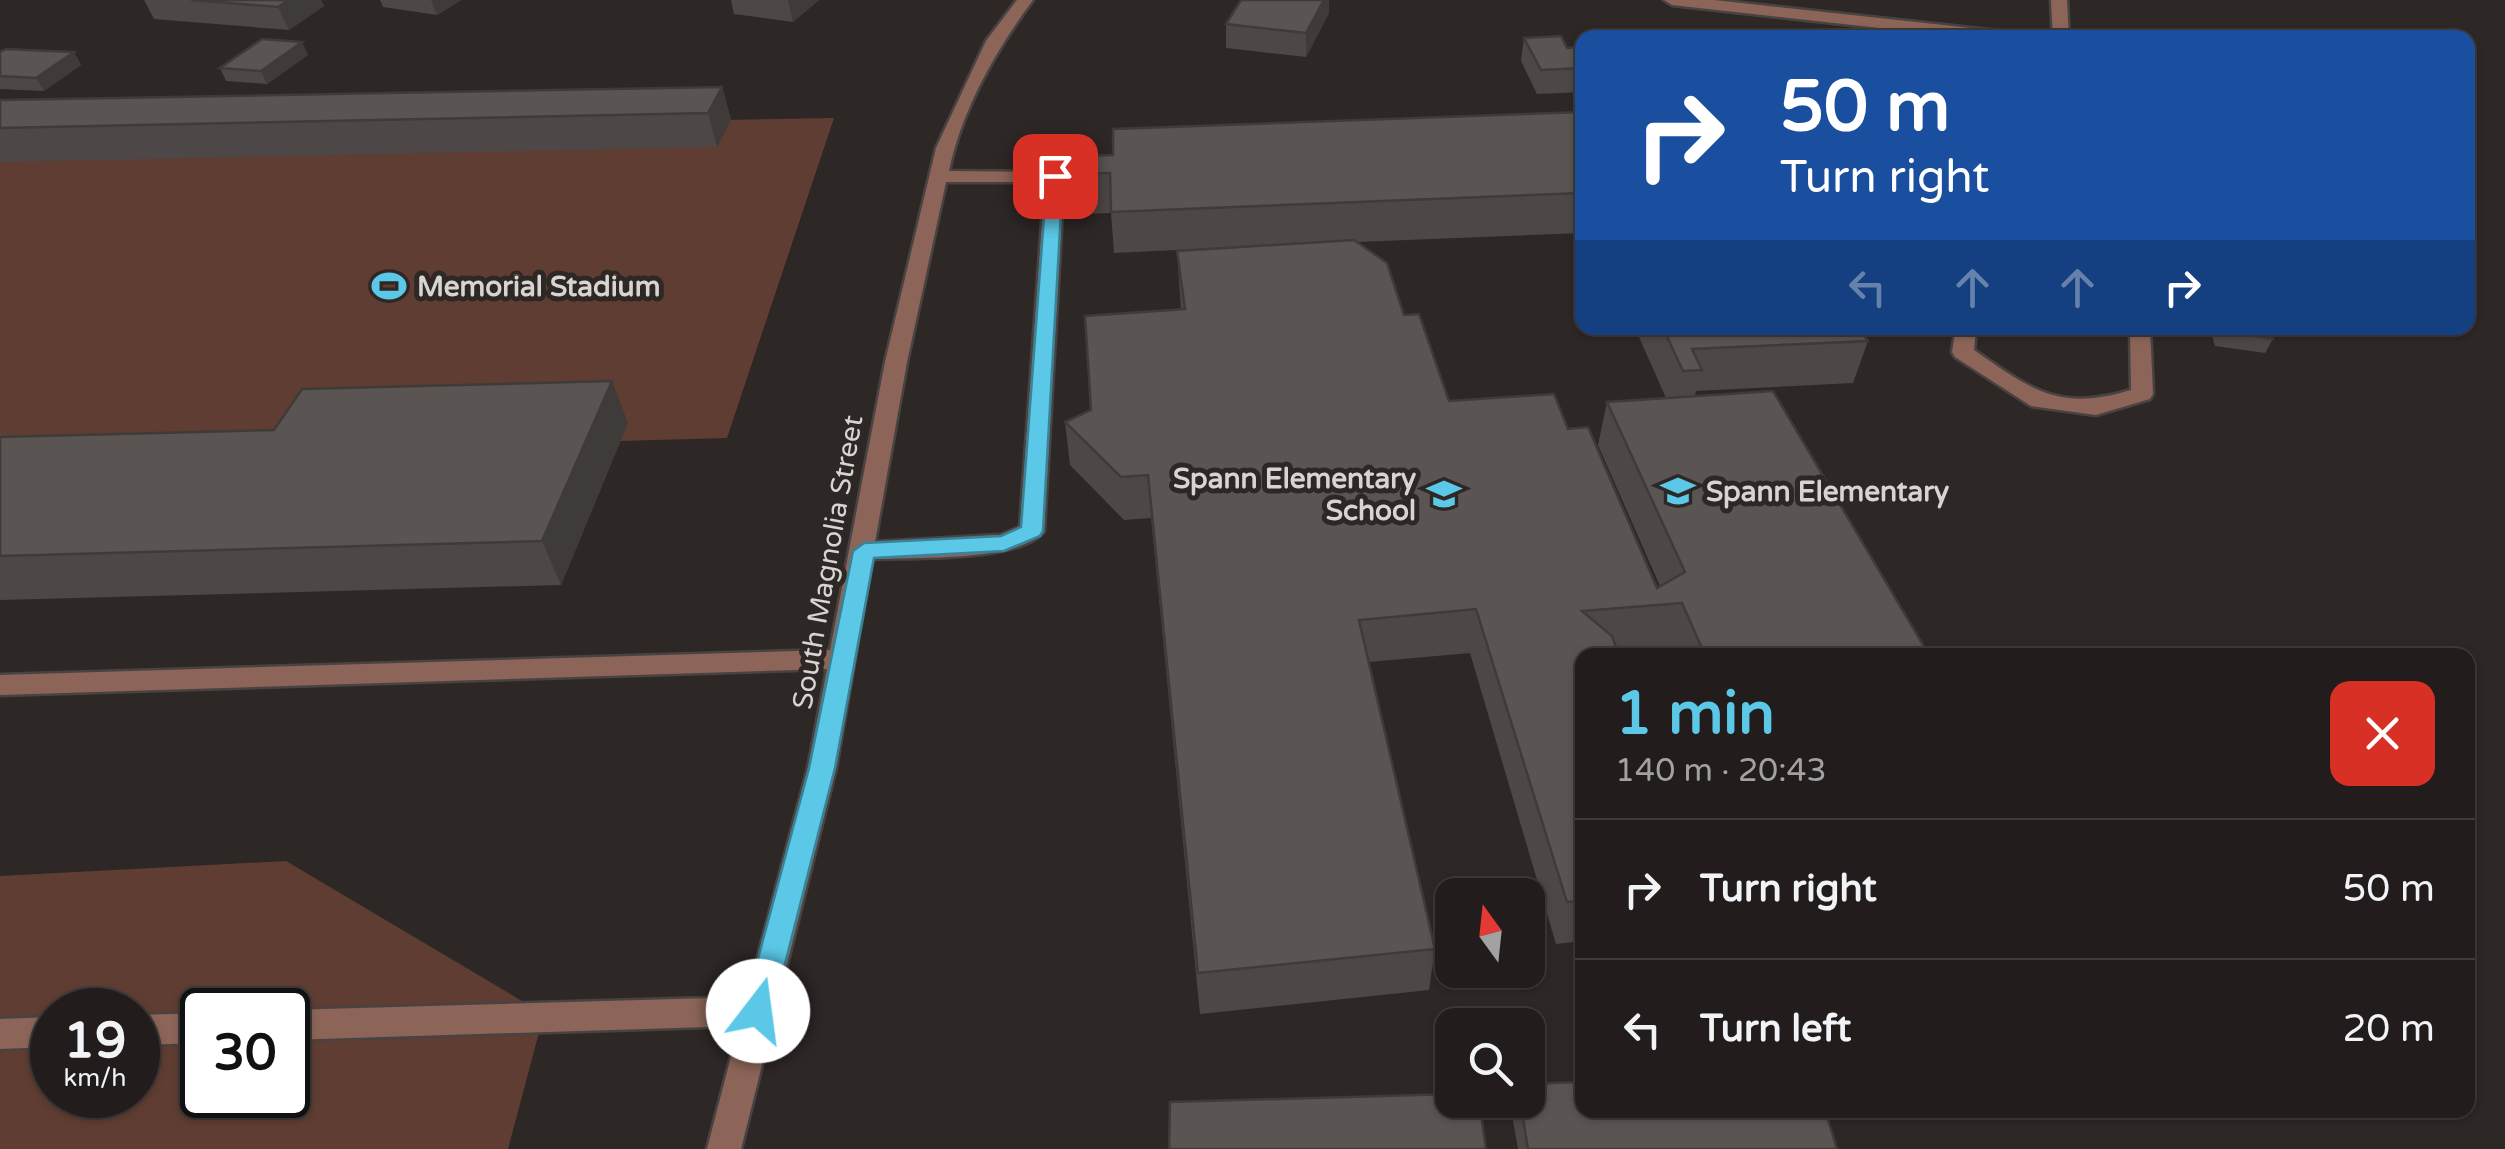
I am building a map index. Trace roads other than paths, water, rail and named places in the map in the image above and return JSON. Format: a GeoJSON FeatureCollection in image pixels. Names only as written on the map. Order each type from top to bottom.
{"type":"FeatureCollection","features":[{"type":"Feature","properties":{"kind":"street","name":"South Magnolia Street"},"geometry":{"type":"LineString","coordinates":[[724,1149],[822,768],[896,362],[945,148],[994,42],[1024,0]]}},
{"type":"Feature","properties":{"kind":"street"},"geometry":{"type":"LineString","coordinates":[[1672,0],[1944,30]]}},
{"type":"Feature","properties":{"kind":"street"},"geometry":{"type":"LineString","coordinates":[[2060,0],[2060,30]]}},
{"type":"Feature","properties":{"kind":"street"},"geometry":{"type":"LineString","coordinates":[[864,551],[1004,543],[1032,531],[1055,176],[938,176]]}},
{"type":"Feature","properties":{"kind":"street"},"geometry":{"type":"LineString","coordinates":[[1965,335],[1963,352],[2031,399],[2096,408],[2142,394],[2140,335]]}},
{"type":"Feature","properties":{"kind":"street"},"geometry":{"type":"LineString","coordinates":[[0,684],[844,659]]}},
{"type":"Feature","properties":{"kind":"street"},"geometry":{"type":"LineString","coordinates":[[310,1024],[758,1011]]}},
{"type":"Feature","properties":{"kind":"street"},"geometry":{"type":"LineString","coordinates":[[0,1034],[30,1033]]}},
{"type":"Feature","properties":{"kind":"place","name":"Memorial Stadium"},"geometry":{"type":"Point","coordinates":[389,286]}},
{"type":"Feature","properties":{"kind":"place","name":"Spann Elementary"},"geometry":{"type":"Point","coordinates":[1678,491]}},
{"type":"Feature","properties":{"kind":"place","name":"Spann Elementary School"},"geometry":{"type":"Point","coordinates":[1444,494]}}]}
